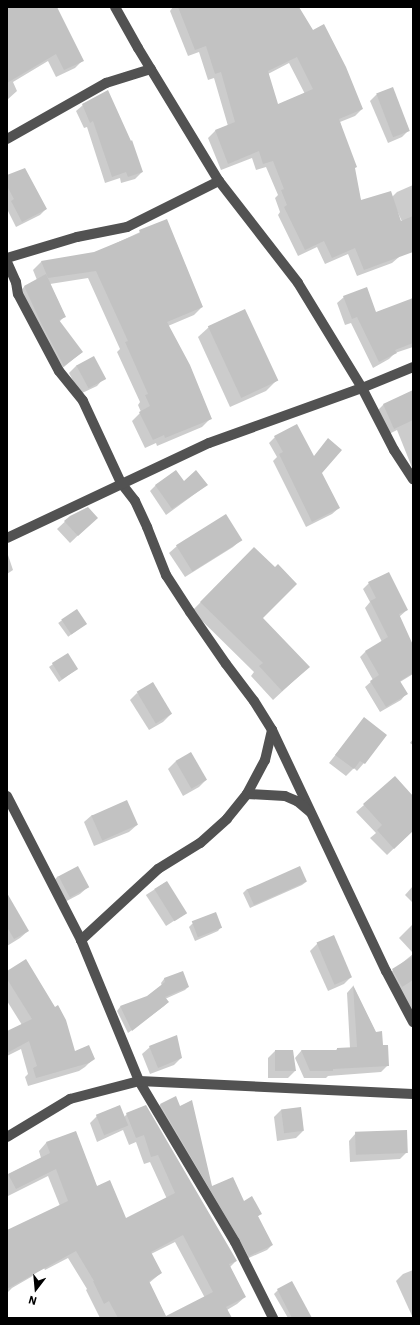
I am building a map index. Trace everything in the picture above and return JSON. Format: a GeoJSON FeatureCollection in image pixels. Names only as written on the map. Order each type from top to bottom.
{"type":"FeatureCollection","features":[{"type":"Feature","properties":{"kind":"street"},"geometry":{"type":"LineString","coordinates":[[115,7],[219,181],[298,283],[362,388],[394,450],[413,479]]}},
{"type":"Feature","properties":{"kind":"street"},"geometry":{"type":"LineString","coordinates":[[7,139],[106,83],[151,69]]}},
{"type":"Feature","properties":{"kind":"street"},"geometry":{"type":"LineString","coordinates":[[7,258],[77,237],[126,227],[219,181]]}},
{"type":"Feature","properties":{"kind":"street"},"geometry":{"type":"LineString","coordinates":[[7,262],[16,282],[18,294],[59,371],[83,401],[121,484],[135,501],[148,527],[166,575],[226,664],[254,701],[272,730],[386,971],[413,1022]]}},
{"type":"Feature","properties":{"kind":"street"},"geometry":{"type":"LineString","coordinates":[[7,538],[209,443],[362,388],[413,367]]}},
{"type":"Feature","properties":{"kind":"street"},"geometry":{"type":"LineString","coordinates":[[81,940],[158,869],[200,843],[227,819],[247,794],[265,760],[272,730]]}},
{"type":"Feature","properties":{"kind":"street"},"geometry":{"type":"LineString","coordinates":[[247,794],[285,796],[297,801],[314,816]]}},
{"type":"Feature","properties":{"kind":"street"},"geometry":{"type":"LineString","coordinates":[[7,796],[81,940],[138,1081],[234,1242],[273,1318]]}},
{"type":"Feature","properties":{"kind":"street"},"geometry":{"type":"LineString","coordinates":[[7,1137],[70,1099],[138,1081],[413,1094]]}},
{"type":"Feature","properties":{"kind":"building"},"geometry":{"type":"Polygon","coordinates":[[[7,7],[57,7],[84,61],[64,70],[56,54],[7,83],[7,7]]]}},
{"type":"Feature","properties":{"kind":"building"},"geometry":{"type":"Polygon","coordinates":[[[178,7],[299,7],[313,30],[324,24],[346,67],[363,109],[339,119],[357,167],[355,168],[361,200],[391,191],[401,221],[413,216],[413,252],[364,270],[355,248],[332,258],[324,241],[305,250],[284,207],[287,205],[281,190],[284,189],[273,161],[263,164],[259,151],[228,164],[215,130],[235,122],[221,72],[215,74],[206,46],[195,50],[178,7]],[[297,57],[268,71],[278,104],[313,89],[297,57]]]}},
{"type":"Feature","properties":{"kind":"building"},"geometry":{"type":"Polygon","coordinates":[[[393,87],[410,131],[393,137],[376,93],[393,87]]]}},
{"type":"Feature","properties":{"kind":"building"},"geometry":{"type":"Polygon","coordinates":[[[108,90],[131,141],[132,140],[143,172],[128,177],[126,172],[112,177],[93,121],[90,123],[82,104],[108,90]]]}},
{"type":"Feature","properties":{"kind":"building"},"geometry":{"type":"Polygon","coordinates":[[[25,168],[47,209],[22,222],[11,201],[14,199],[7,186],[7,175],[25,168]]]}},
{"type":"Feature","properties":{"kind":"building"},"geometry":{"type":"Polygon","coordinates":[[[167,219],[203,307],[167,322],[190,365],[212,419],[165,438],[164,435],[153,440],[139,412],[150,406],[145,395],[148,394],[125,342],[128,341],[96,271],[48,278],[41,261],[94,252],[140,233],[139,230],[167,219]]]}},
{"type":"Feature","properties":{"kind":"building"},"geometry":{"type":"Polygon","coordinates":[[[46,274],[66,317],[59,320],[83,352],[64,366],[42,325],[24,286],[46,274]]]}},
{"type":"Feature","properties":{"kind":"building"},"geometry":{"type":"Polygon","coordinates":[[[367,287],[376,312],[413,298],[413,343],[395,350],[397,353],[379,362],[357,317],[352,319],[343,296],[367,287]]]}},
{"type":"Feature","properties":{"kind":"building"},"geometry":{"type":"Polygon","coordinates":[[[245,309],[278,381],[241,398],[208,326],[245,309]]]}},
{"type":"Feature","properties":{"kind":"building"},"geometry":{"type":"Polygon","coordinates":[[[94,356],[106,379],[89,388],[76,365],[94,356]]]}},
{"type":"Feature","properties":{"kind":"building"},"geometry":{"type":"Polygon","coordinates":[[[413,390],[413,420],[394,429],[383,404],[413,390]]]}},
{"type":"Feature","properties":{"kind":"building"},"geometry":{"type":"Polygon","coordinates":[[[297,424],[314,456],[328,438],[342,450],[322,473],[340,508],[312,522],[279,454],[283,452],[274,436],[297,424]]]}},
{"type":"Feature","properties":{"kind":"building"},"geometry":{"type":"Polygon","coordinates":[[[176,470],[184,481],[196,470],[208,485],[172,509],[155,485],[176,470]]]}},
{"type":"Feature","properties":{"kind":"building"},"geometry":{"type":"Polygon","coordinates":[[[88,507],[98,518],[78,536],[64,521],[70,516],[88,507]]]}},
{"type":"Feature","properties":{"kind":"building"},"geometry":{"type":"Polygon","coordinates":[[[226,514],[242,540],[192,572],[176,545],[226,514]]]}},
{"type":"Feature","properties":{"kind":"building"},"geometry":{"type":"Polygon","coordinates":[[[254,547],[275,567],[278,564],[297,584],[263,618],[310,667],[282,691],[259,666],[263,663],[200,602],[254,547]]]}},
{"type":"Feature","properties":{"kind":"building"},"geometry":{"type":"Polygon","coordinates":[[[389,572],[408,610],[399,614],[413,645],[413,673],[400,681],[408,694],[386,707],[370,681],[379,675],[365,651],[388,637],[370,601],[376,598],[368,582],[389,572]]]}},
{"type":"Feature","properties":{"kind":"building"},"geometry":{"type":"Polygon","coordinates":[[[77,609],[87,624],[71,635],[61,620],[77,609]]]}},
{"type":"Feature","properties":{"kind":"building"},"geometry":{"type":"Polygon","coordinates":[[[68,653],[78,669],[62,679],[52,663],[68,653]]]}},
{"type":"Feature","properties":{"kind":"building"},"geometry":{"type":"Polygon","coordinates":[[[153,682],[172,714],[156,724],[137,692],[153,682]]]}},
{"type":"Feature","properties":{"kind":"building"},"geometry":{"type":"Polygon","coordinates":[[[364,717],[387,735],[365,764],[360,761],[354,769],[335,755],[364,717]]]}},
{"type":"Feature","properties":{"kind":"building"},"geometry":{"type":"Polygon","coordinates":[[[191,752],[207,780],[191,789],[175,761],[191,752]]]}},
{"type":"Feature","properties":{"kind":"building"},"geometry":{"type":"Polygon","coordinates":[[[395,776],[413,796],[413,831],[394,849],[377,830],[382,825],[363,804],[395,776]]]}},
{"type":"Feature","properties":{"kind":"building"},"geometry":{"type":"Polygon","coordinates":[[[127,800],[138,825],[102,841],[91,816],[127,800]]]}},
{"type":"Feature","properties":{"kind":"building"},"geometry":{"type":"Polygon","coordinates":[[[78,866],[89,887],[70,898],[59,876],[78,866]]]}},
{"type":"Feature","properties":{"kind":"building"},"geometry":{"type":"Polygon","coordinates":[[[300,866],[307,882],[254,905],[247,890],[300,866]]]}},
{"type":"Feature","properties":{"kind":"building"},"geometry":{"type":"Polygon","coordinates":[[[167,881],[187,913],[174,921],[154,889],[167,881]]]}},
{"type":"Feature","properties":{"kind":"building"},"geometry":{"type":"Polygon","coordinates":[[[7,893],[29,931],[14,939],[7,927],[7,893]]]}},
{"type":"Feature","properties":{"kind":"building"},"geometry":{"type":"Polygon","coordinates":[[[216,912],[222,928],[198,937],[192,921],[216,912]]]}},
{"type":"Feature","properties":{"kind":"building"},"geometry":{"type":"Polygon","coordinates":[[[334,935],[352,977],[334,985],[317,942],[334,935]]]}},
{"type":"Feature","properties":{"kind":"building"},"geometry":{"type":"Polygon","coordinates":[[[413,956],[413,980],[402,987],[392,969],[413,956]]]}},
{"type":"Feature","properties":{"kind":"building"},"geometry":{"type":"Polygon","coordinates":[[[26,959],[55,1007],[58,1005],[66,1020],[75,1051],[89,1045],[95,1059],[89,1063],[36,1078],[33,1068],[37,1066],[29,1041],[7,1053],[7,1031],[32,1019],[7,979],[7,971],[26,959]]]}},
{"type":"Feature","properties":{"kind":"building"},"geometry":{"type":"Polygon","coordinates":[[[183,971],[189,987],[165,997],[169,1002],[132,1031],[120,1006],[147,996],[165,982],[164,978],[183,971]]]}},
{"type":"Feature","properties":{"kind":"building"},"geometry":{"type":"Polygon","coordinates":[[[353,985],[376,1032],[382,1031],[383,1045],[388,1045],[389,1066],[333,1069],[333,1071],[310,1071],[301,1050],[337,1050],[337,1048],[357,1047],[353,985]]]}},
{"type":"Feature","properties":{"kind":"building"},"geometry":{"type":"Polygon","coordinates":[[[177,1035],[182,1058],[158,1068],[149,1046],[177,1035]]]}},
{"type":"Feature","properties":{"kind":"building"},"geometry":{"type":"Polygon","coordinates":[[[275,1050],[293,1050],[296,1071],[275,1071],[275,1050]]]}},
{"type":"Feature","properties":{"kind":"building"},"geometry":{"type":"Polygon","coordinates":[[[176,1096],[180,1106],[192,1100],[212,1186],[233,1177],[244,1201],[252,1196],[262,1214],[258,1216],[273,1245],[249,1256],[160,1104],[176,1096]]]}},
{"type":"Feature","properties":{"kind":"building"},"geometry":{"type":"Polygon","coordinates":[[[120,1105],[128,1125],[104,1135],[96,1115],[120,1105]]]}},
{"type":"Feature","properties":{"kind":"building"},"geometry":{"type":"Polygon","coordinates":[[[146,1105],[237,1261],[229,1264],[246,1297],[226,1307],[232,1318],[118,1318],[109,1301],[104,1304],[94,1281],[76,1251],[7,1289],[7,1230],[68,1201],[56,1169],[16,1189],[8,1174],[50,1153],[46,1142],[76,1131],[97,1186],[110,1180],[126,1218],[175,1193],[158,1155],[151,1157],[144,1135],[136,1138],[126,1113],[146,1105]],[[183,1235],[151,1252],[162,1273],[149,1281],[166,1316],[213,1292],[183,1235]]]}},
{"type":"Feature","properties":{"kind":"building"},"geometry":{"type":"Polygon","coordinates":[[[301,1107],[304,1131],[284,1133],[281,1109],[301,1107]]]}},
{"type":"Feature","properties":{"kind":"building"},"geometry":{"type":"Polygon","coordinates":[[[407,1130],[408,1153],[356,1155],[355,1132],[407,1130]]]}},
{"type":"Feature","properties":{"kind":"building"},"geometry":{"type":"Polygon","coordinates":[[[292,1281],[312,1318],[292,1318],[277,1289],[292,1281]]]}}]}
